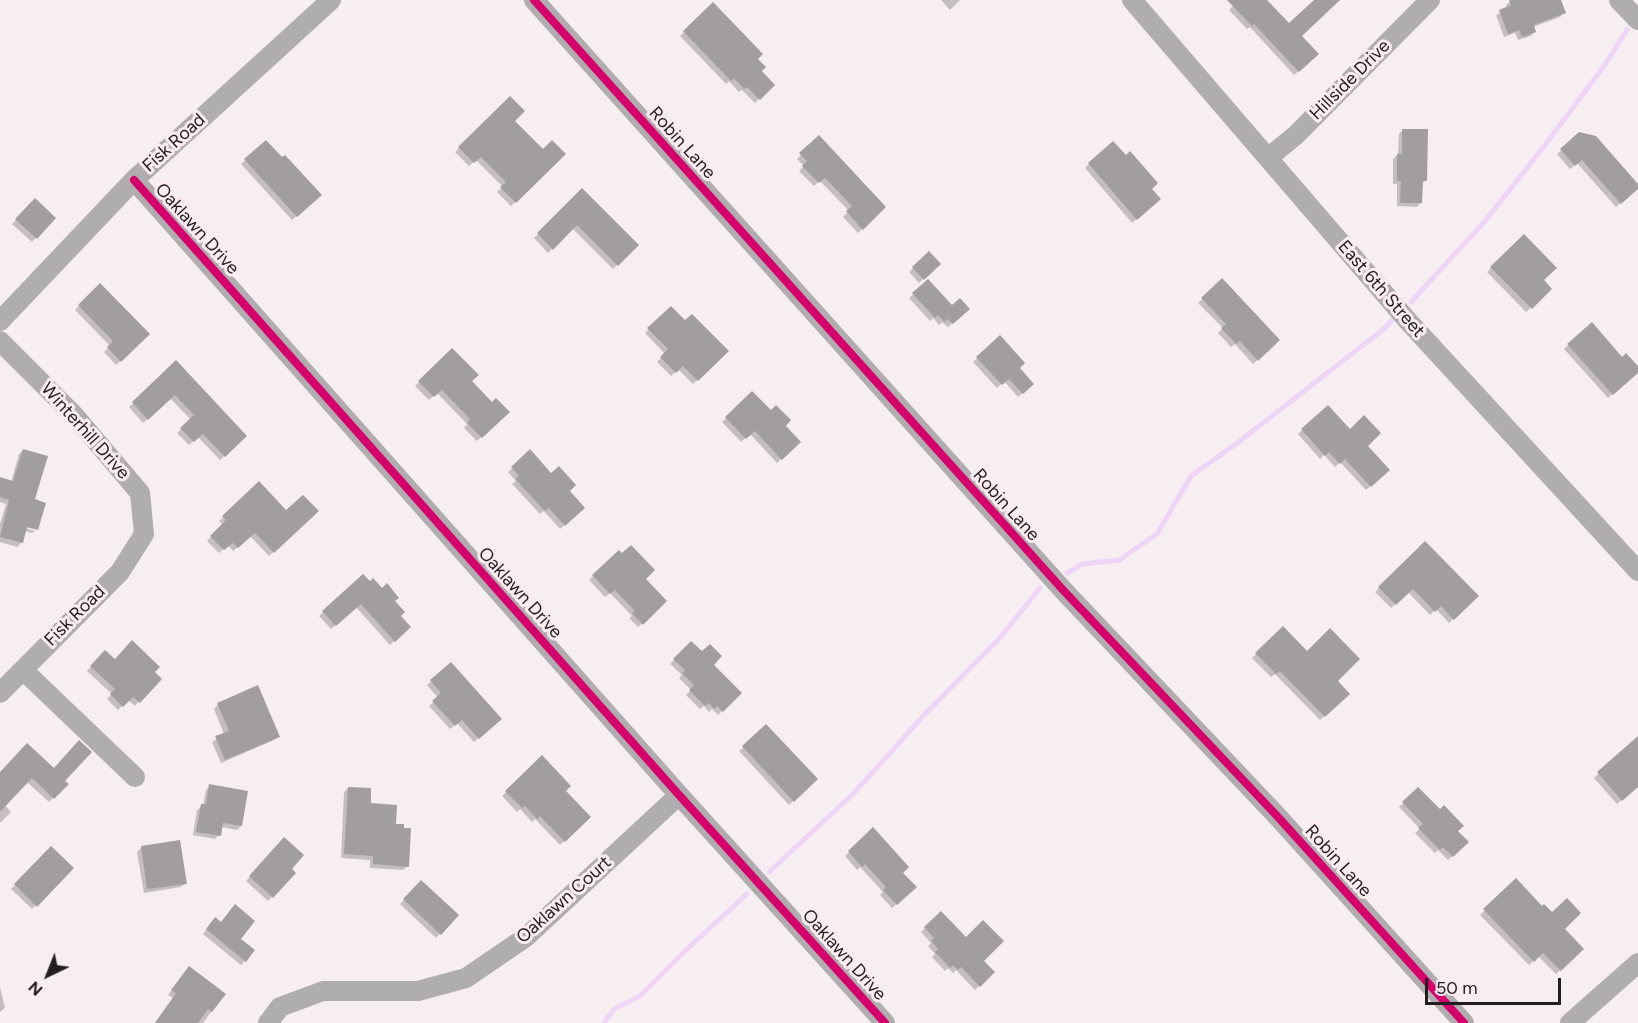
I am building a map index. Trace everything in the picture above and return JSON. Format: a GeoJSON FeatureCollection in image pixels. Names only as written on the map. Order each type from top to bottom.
{"type":"FeatureCollection","features":[{"type":"Feature","properties":{"kind":"street","name":"Fisk Road"},"geometry":{"type":"LineString","coordinates":[[0,321],[134,180],[331,0]]}},
{"type":"Feature","properties":{"kind":"street","name":"Robin Lane"},"geometry":{"type":"LineString","coordinates":[[534,0],[1063,590],[1278,817],[1464,1023]]}},
{"type":"Feature","properties":{"kind":"street","name":"East 6th Street"},"geometry":{"type":"LineString","coordinates":[[1132,0],[1408,321],[1638,571]]}},
{"type":"Feature","properties":{"kind":"street","name":"Hillside Drive"},"geometry":{"type":"LineString","coordinates":[[1269,157],[1296,135],[1430,0]]}},
{"type":"Feature","properties":{"kind":"street"},"geometry":{"type":"LineString","coordinates":[[1619,0],[1638,20]]}},
{"type":"Feature","properties":{"kind":"street","name":"Oaklawn Drive"},"geometry":{"type":"LineString","coordinates":[[134,180],[679,795],[885,1023]]}},
{"type":"Feature","properties":{"kind":"street","name":"Winterhill Drive"},"geometry":{"type":"LineString","coordinates":[[0,341],[73,414],[140,493],[144,534]]}},
{"type":"Feature","properties":{"kind":"street","name":"Fisk Road"},"geometry":{"type":"LineString","coordinates":[[0,693],[120,572],[144,534]]}},
{"type":"Feature","properties":{"kind":"street"},"geometry":{"type":"LineString","coordinates":[[23,670],[135,777]]}},
{"type":"Feature","properties":{"kind":"street","name":"Oaklawn Court"},"geometry":{"type":"LineString","coordinates":[[268,1023],[280,1007],[323,991],[418,990],[466,978],[526,937],[679,795]]}},
{"type":"Feature","properties":{"kind":"street"},"geometry":{"type":"LineString","coordinates":[[1570,1023],[1638,963]]}},
{"type":"Feature","properties":{"kind":"building"},"geometry":{"type":"Polygon","coordinates":[[[1227,0],[1267,0],[1289,23],[1314,0],[1340,0],[1302,36],[1319,54],[1299,72],[1254,24],[1252,26],[1227,0]]]}},
{"type":"Feature","properties":{"kind":"building"},"geometry":{"type":"Polygon","coordinates":[[[1509,0],[1561,0],[1566,13],[1534,25],[1536,32],[1522,37],[1519,30],[1508,34],[1499,10],[1511,5],[1509,0]]]}},
{"type":"Feature","properties":{"kind":"building"},"geometry":{"type":"Polygon","coordinates":[[[713,2],[763,54],[758,59],[766,67],[762,71],[775,85],[760,100],[747,87],[744,89],[734,78],[731,81],[683,31],[713,2]]]}},
{"type":"Feature","properties":{"kind":"building"},"geometry":{"type":"Polygon","coordinates":[[[510,96],[525,111],[515,121],[543,149],[552,140],[566,154],[516,203],[500,187],[506,182],[481,157],[474,163],[458,147],[510,96]]]}},
{"type":"Feature","properties":{"kind":"building"},"geometry":{"type":"Polygon","coordinates":[[[1402,129],[1428,129],[1427,181],[1423,181],[1422,203],[1400,203],[1401,181],[1397,181],[1397,154],[1402,154],[1402,129]]]}},
{"type":"Feature","properties":{"kind":"building"},"geometry":{"type":"Polygon","coordinates":[[[1579,132],[1596,136],[1638,184],[1638,189],[1621,204],[1582,160],[1575,166],[1560,149],[1579,132]]]}},
{"type":"Feature","properties":{"kind":"building"},"geometry":{"type":"Polygon","coordinates":[[[819,135],[886,207],[863,230],[846,211],[852,206],[825,178],[819,183],[802,166],[807,161],[799,153],[819,135]]]}},
{"type":"Feature","properties":{"kind":"building"},"geometry":{"type":"Polygon","coordinates":[[[266,140],[282,157],[285,155],[322,195],[297,217],[244,159],[266,140]]]}},
{"type":"Feature","properties":{"kind":"building"},"geometry":{"type":"Polygon","coordinates":[[[1113,141],[1126,155],[1130,151],[1158,183],[1152,189],[1161,199],[1137,220],[1088,163],[1113,141]]]}},
{"type":"Feature","properties":{"kind":"building"},"geometry":{"type":"Polygon","coordinates":[[[582,188],[639,245],[618,266],[577,225],[553,250],[537,233],[582,188]]]}},
{"type":"Feature","properties":{"kind":"building"},"geometry":{"type":"Polygon","coordinates":[[[35,198],[56,218],[37,239],[15,219],[35,198]]]}},
{"type":"Feature","properties":{"kind":"building"},"geometry":{"type":"Polygon","coordinates":[[[1524,234],[1557,268],[1544,280],[1552,289],[1532,309],[1490,267],[1524,234]]]}},
{"type":"Feature","properties":{"kind":"building"},"geometry":{"type":"Polygon","coordinates":[[[929,251],[941,264],[924,280],[912,267],[929,251]]]}},
{"type":"Feature","properties":{"kind":"building"},"geometry":{"type":"Polygon","coordinates":[[[1222,278],[1280,340],[1258,361],[1240,341],[1236,344],[1221,328],[1226,324],[1201,298],[1222,278]]]}},
{"type":"Feature","properties":{"kind":"building"},"geometry":{"type":"Polygon","coordinates":[[[928,279],[952,305],[960,298],[970,309],[953,324],[947,319],[944,322],[938,315],[935,318],[912,293],[928,279]]]}},
{"type":"Feature","properties":{"kind":"building"},"geometry":{"type":"Polygon","coordinates":[[[100,283],[150,334],[121,362],[107,347],[113,341],[78,305],[100,283]]]}},
{"type":"Feature","properties":{"kind":"building"},"geometry":{"type":"Polygon","coordinates":[[[671,306],[685,320],[692,314],[729,351],[698,381],[683,366],[676,373],[660,357],[668,349],[647,328],[671,306]]]}},
{"type":"Feature","properties":{"kind":"building"},"geometry":{"type":"Polygon","coordinates":[[[1592,322],[1622,357],[1626,353],[1638,366],[1638,373],[1613,395],[1567,344],[1592,322]]]}},
{"type":"Feature","properties":{"kind":"building"},"geometry":{"type":"Polygon","coordinates":[[[1000,335],[1025,363],[1020,368],[1034,384],[1023,394],[1009,379],[1002,385],[976,357],[1000,335]]]}},
{"type":"Feature","properties":{"kind":"building"},"geometry":{"type":"Polygon","coordinates":[[[452,348],[479,375],[472,381],[492,402],[496,398],[510,412],[482,438],[467,423],[470,419],[442,390],[434,397],[418,381],[452,348]]]}},
{"type":"Feature","properties":{"kind":"building"},"geometry":{"type":"Polygon","coordinates":[[[176,360],[247,436],[225,457],[203,434],[194,442],[180,428],[194,415],[175,395],[148,420],[132,402],[176,360]]]}},
{"type":"Feature","properties":{"kind":"building"},"geometry":{"type":"Polygon","coordinates":[[[752,391],[771,410],[776,405],[791,420],[786,426],[801,442],[782,460],[755,431],[746,439],[725,417],[752,391]]]}},
{"type":"Feature","properties":{"kind":"building"},"geometry":{"type":"Polygon","coordinates":[[[1328,405],[1350,429],[1364,415],[1381,433],[1368,446],[1390,470],[1371,487],[1345,459],[1340,464],[1329,452],[1325,456],[1301,429],[1328,405]]]}},
{"type":"Feature","properties":{"kind":"building"},"geometry":{"type":"Polygon","coordinates":[[[23,449],[48,456],[35,499],[46,503],[38,530],[27,527],[23,543],[0,537],[9,500],[0,497],[0,477],[13,481],[23,449]]]}},
{"type":"Feature","properties":{"kind":"building"},"geometry":{"type":"Polygon","coordinates":[[[530,449],[551,473],[559,466],[576,485],[570,491],[585,508],[565,526],[549,508],[545,511],[515,479],[519,476],[511,467],[530,449]]]}},
{"type":"Feature","properties":{"kind":"building"},"geometry":{"type":"Polygon","coordinates":[[[259,481],[286,510],[303,495],[319,511],[274,553],[255,533],[238,548],[233,543],[224,550],[210,536],[226,520],[222,516],[259,481]]]}},
{"type":"Feature","properties":{"kind":"building"},"geometry":{"type":"Polygon","coordinates":[[[1425,541],[1479,596],[1454,620],[1441,606],[1435,612],[1413,589],[1396,605],[1378,587],[1425,541]]]}},
{"type":"Feature","properties":{"kind":"building"},"geometry":{"type":"Polygon","coordinates":[[[631,545],[655,570],[646,579],[667,601],[643,625],[632,613],[635,611],[615,590],[610,594],[592,575],[619,550],[622,553],[631,545]]]}},
{"type":"Feature","properties":{"kind":"building"},"geometry":{"type":"Polygon","coordinates":[[[363,574],[370,581],[373,578],[382,588],[387,583],[399,598],[395,601],[405,612],[401,616],[411,627],[395,642],[361,604],[336,626],[322,611],[363,574]]]}},
{"type":"Feature","properties":{"kind":"building"},"geometry":{"type":"Polygon","coordinates":[[[1283,626],[1307,651],[1330,628],[1360,659],[1338,681],[1350,694],[1325,717],[1280,671],[1276,674],[1255,653],[1283,626]]]}},
{"type":"Feature","properties":{"kind":"building"},"geometry":{"type":"Polygon","coordinates":[[[132,640],[160,667],[155,672],[162,679],[140,703],[133,697],[123,707],[110,694],[115,689],[90,666],[105,650],[115,659],[132,640]]]}},
{"type":"Feature","properties":{"kind":"building"},"geometry":{"type":"Polygon","coordinates":[[[691,641],[702,651],[710,644],[722,656],[714,665],[742,693],[723,712],[717,706],[714,709],[709,703],[705,706],[689,690],[694,685],[682,673],[685,670],[673,659],[691,641]]]}},
{"type":"Feature","properties":{"kind":"building"},"geometry":{"type":"Polygon","coordinates":[[[451,662],[502,719],[479,739],[462,720],[455,726],[432,701],[441,693],[430,680],[451,662]]]}},
{"type":"Feature","properties":{"kind":"building"},"geometry":{"type":"Polygon","coordinates":[[[258,685],[280,737],[225,760],[215,736],[229,731],[217,703],[258,685]]]}},
{"type":"Feature","properties":{"kind":"building"},"geometry":{"type":"Polygon","coordinates":[[[766,724],[818,779],[794,802],[742,746],[766,724]]]}},
{"type":"Feature","properties":{"kind":"building"},"geometry":{"type":"Polygon","coordinates":[[[1638,736],[1638,787],[1622,801],[1597,772],[1638,736]]]}},
{"type":"Feature","properties":{"kind":"building"},"geometry":{"type":"Polygon","coordinates":[[[79,740],[92,752],[65,781],[69,784],[54,799],[32,778],[0,812],[0,772],[27,743],[54,768],[79,740]]]}},
{"type":"Feature","properties":{"kind":"building"},"geometry":{"type":"Polygon","coordinates":[[[542,755],[571,786],[566,791],[591,817],[565,842],[540,816],[537,819],[525,806],[522,808],[505,791],[542,755]]]}},
{"type":"Feature","properties":{"kind":"building"},"geometry":{"type":"Polygon","coordinates":[[[209,784],[248,791],[242,826],[223,823],[221,836],[196,832],[201,804],[206,804],[209,784]]]}},
{"type":"Feature","properties":{"kind":"building"},"geometry":{"type":"Polygon","coordinates":[[[348,787],[371,788],[371,803],[397,805],[396,824],[404,824],[404,828],[411,828],[409,867],[373,864],[373,856],[344,854],[348,787]]]}},
{"type":"Feature","properties":{"kind":"building"},"geometry":{"type":"Polygon","coordinates":[[[1418,787],[1440,809],[1444,805],[1464,826],[1458,831],[1469,842],[1453,857],[1443,847],[1440,850],[1418,828],[1423,824],[1402,802],[1418,787]]]}},
{"type":"Feature","properties":{"kind":"building"},"geometry":{"type":"Polygon","coordinates":[[[873,827],[909,867],[903,873],[917,887],[897,905],[883,890],[886,887],[865,864],[862,867],[848,851],[873,827]]]}},
{"type":"Feature","properties":{"kind":"building"},"geometry":{"type":"Polygon","coordinates":[[[284,837],[304,855],[292,869],[296,873],[273,898],[249,876],[284,837]]]}},
{"type":"Feature","properties":{"kind":"building"},"geometry":{"type":"Polygon","coordinates":[[[180,840],[187,884],[147,889],[141,846],[180,840]]]}},
{"type":"Feature","properties":{"kind":"building"},"geometry":{"type":"Polygon","coordinates":[[[51,846],[74,868],[37,907],[14,884],[51,846]]]}},
{"type":"Feature","properties":{"kind":"building"},"geometry":{"type":"Polygon","coordinates":[[[1516,878],[1542,906],[1544,904],[1552,912],[1567,898],[1581,913],[1565,929],[1584,949],[1561,971],[1543,953],[1534,962],[1483,909],[1516,878]]]}},
{"type":"Feature","properties":{"kind":"building"},"geometry":{"type":"Polygon","coordinates":[[[421,880],[459,915],[441,935],[403,899],[421,880]]]}},
{"type":"Feature","properties":{"kind":"building"},"geometry":{"type":"Polygon","coordinates":[[[235,904],[255,921],[241,939],[255,950],[246,962],[206,929],[215,917],[221,922],[235,904]]]}},
{"type":"Feature","properties":{"kind":"building"},"geometry":{"type":"Polygon","coordinates":[[[941,911],[966,937],[983,920],[1004,941],[984,961],[995,972],[980,987],[961,967],[958,970],[953,965],[950,968],[935,952],[938,949],[931,941],[934,938],[924,927],[941,911]]]}},
{"type":"Feature","properties":{"kind":"building"},"geometry":{"type":"Polygon","coordinates":[[[189,966],[226,994],[212,1012],[208,1009],[198,1023],[155,1023],[176,993],[171,990],[189,966]]]}},
{"type":"Feature","properties":{"kind":"waterway"},"geometry":{"type":"LineString","coordinates":[[1411,302],[1485,221],[1604,66],[1627,30]]}},
{"type":"Feature","properties":{"kind":"waterway"},"geometry":{"type":"LineString","coordinates":[[1067,573],[1082,564],[1119,560],[1157,534],[1191,476],[1236,444],[1385,328],[1397,314]]}},
{"type":"Feature","properties":{"kind":"waterway"},"geometry":{"type":"LineString","coordinates":[[769,872],[853,794],[926,713],[998,640],[1040,588]]}},
{"type":"Feature","properties":{"kind":"waterway"},"geometry":{"type":"LineString","coordinates":[[604,1023],[614,1009],[640,996],[747,894]]}},
{"type":"Feature","properties":{"kind":"cycle path"},"geometry":{"type":"LineString","coordinates":[[534,0],[1063,590],[1278,817],[1464,1023]]}},
{"type":"Feature","properties":{"kind":"cycle path"},"geometry":{"type":"LineString","coordinates":[[134,180],[679,795],[885,1023]]}}]}
